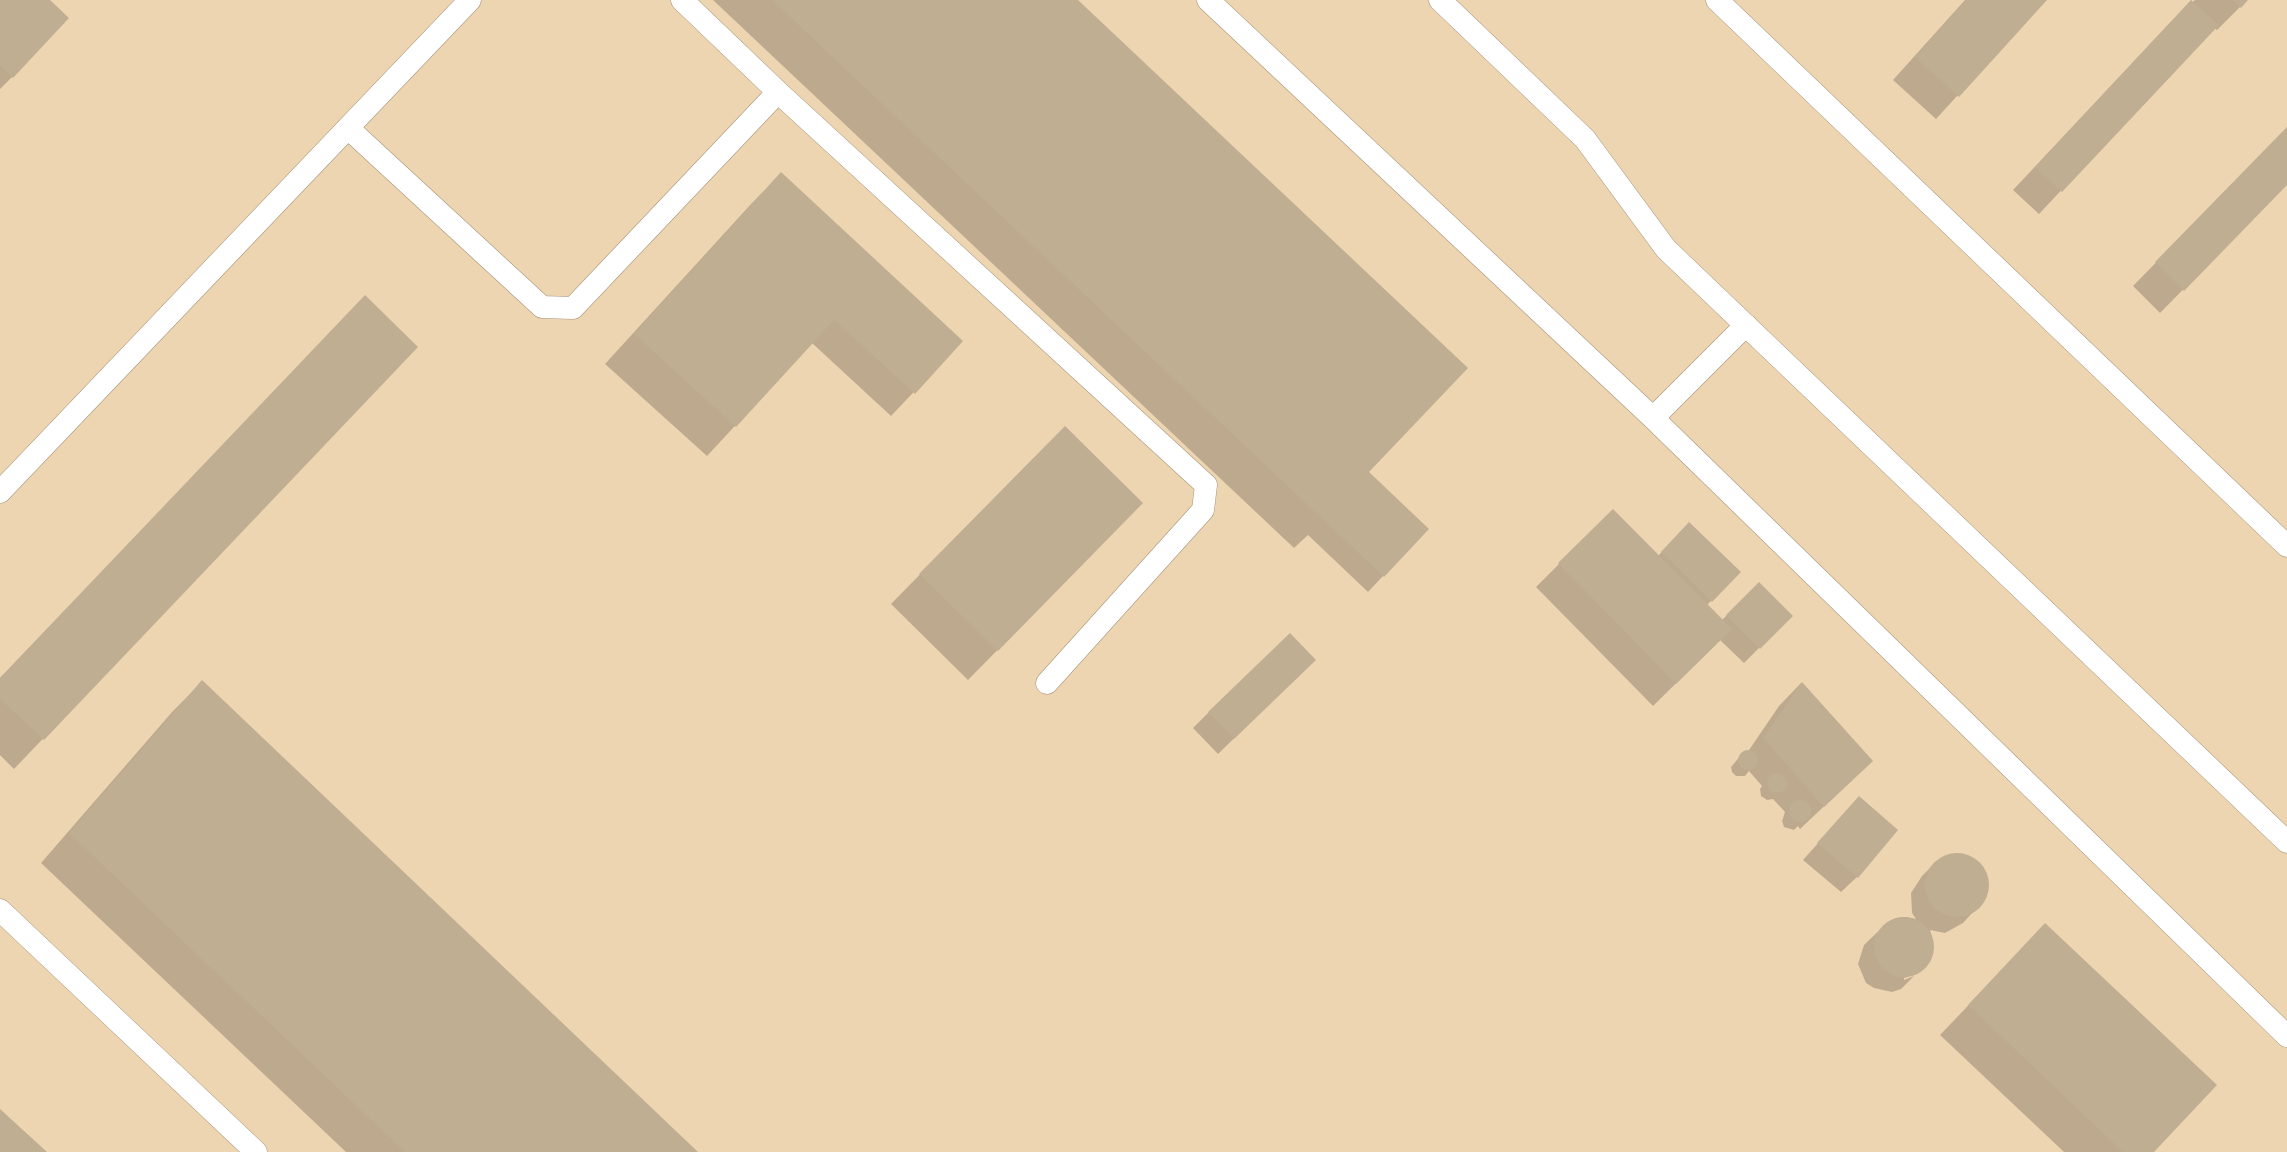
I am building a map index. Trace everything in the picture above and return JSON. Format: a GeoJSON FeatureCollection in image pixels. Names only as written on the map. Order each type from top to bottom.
{"type":"FeatureCollection","features":[{"type":"Feature","properties":{"kind":"lane"},"geometry":{"type":"LineString","coordinates":[[0,492],[470,0]]}},
{"type":"Feature","properties":{"kind":"lane"},"geometry":{"type":"LineString","coordinates":[[682,0],[778,92],[1206,484],[1203,510],[1047,683]]}},
{"type":"Feature","properties":{"kind":"lane"},"geometry":{"type":"LineString","coordinates":[[1208,0],[1653,418],[2287,1036]]}},
{"type":"Feature","properties":{"kind":"lane"},"geometry":{"type":"LineString","coordinates":[[1440,0],[1585,139],[1666,249],[2287,842]]}},
{"type":"Feature","properties":{"kind":"lane"},"geometry":{"type":"LineString","coordinates":[[1717,0],[2287,546]]}},
{"type":"Feature","properties":{"kind":"lane"},"geometry":{"type":"LineString","coordinates":[[348,128],[542,307],[573,308],[778,92]]}},
{"type":"Feature","properties":{"kind":"lane"},"geometry":{"type":"LineString","coordinates":[[1653,418],[1746,325]]}},
{"type":"Feature","properties":{"kind":"lane"},"geometry":{"type":"LineString","coordinates":[[0,910],[256,1152]]}},
{"type":"Feature","properties":{"kind":"shaded area"},"geometry":{"type":"Polygon","coordinates":[[[0,0],[2287,0],[2287,1152],[0,1152],[0,0]]]}},
{"type":"Feature","properties":{"kind":"building"},"geometry":{"type":"Polygon","coordinates":[[[0,0],[50,0],[69,18],[13,78],[0,66],[0,0]]]}},
{"type":"Feature","properties":{"kind":"building"},"geometry":{"type":"Polygon","coordinates":[[[772,0],[1078,0],[1468,368],[1369,472],[1429,529],[1384,577],[772,0]]]}},
{"type":"Feature","properties":{"kind":"building"},"geometry":{"type":"Polygon","coordinates":[[[1966,0],[2047,0],[1959,97],[1915,57],[1966,0]]]}},
{"type":"Feature","properties":{"kind":"building"},"geometry":{"type":"Polygon","coordinates":[[[2191,0],[2219,25],[2062,192],[2035,167],[2191,0]]]}},
{"type":"Feature","properties":{"kind":"building"},"geometry":{"type":"Polygon","coordinates":[[[2232,0],[2248,0],[2241,8],[2232,0]]]}},
{"type":"Feature","properties":{"kind":"building"},"geometry":{"type":"Polygon","coordinates":[[[2287,127],[2287,185],[2184,291],[2155,262],[2287,127]]]}},
{"type":"Feature","properties":{"kind":"building"},"geometry":{"type":"Polygon","coordinates":[[[781,172],[963,341],[915,394],[834,320],[736,427],[634,334],[781,172]]]}},
{"type":"Feature","properties":{"kind":"building"},"geometry":{"type":"Polygon","coordinates":[[[365,295],[418,347],[44,740],[0,699],[0,678],[365,295]]]}},
{"type":"Feature","properties":{"kind":"building"},"geometry":{"type":"Polygon","coordinates":[[[1065,426],[1143,503],[998,651],[919,574],[1065,426]]]}},
{"type":"Feature","properties":{"kind":"building"},"geometry":{"type":"Polygon","coordinates":[[[1613,509],[1732,629],[1676,684],[1558,563],[1613,509]]]}},
{"type":"Feature","properties":{"kind":"building"},"geometry":{"type":"Polygon","coordinates":[[[1689,522],[1741,572],[1712,602],[1661,552],[1689,522]]]}},
{"type":"Feature","properties":{"kind":"building"},"geometry":{"type":"Polygon","coordinates":[[[1759,582],[1793,616],[1760,649],[1726,615],[1759,582]]]}},
{"type":"Feature","properties":{"kind":"building"},"geometry":{"type":"Polygon","coordinates":[[[1290,633],[1316,660],[1234,739],[1208,712],[1290,633]]]}},
{"type":"Feature","properties":{"kind":"building"},"geometry":{"type":"Polygon","coordinates":[[[202,680],[698,1152],[405,1152],[69,833],[202,680]]]}},
{"type":"Feature","properties":{"kind":"building"},"geometry":{"type":"Polygon","coordinates":[[[1802,682],[1873,761],[1824,807],[1763,738],[1802,682]]]}},
{"type":"Feature","properties":{"kind":"building"},"geometry":{"type":"Polygon","coordinates":[[[1748,750],[1755,753],[1758,760],[1755,767],[1748,770],[1741,767],[1738,760],[1741,753],[1748,750]]]}},
{"type":"Feature","properties":{"kind":"building"},"geometry":{"type":"Polygon","coordinates":[[[1773,773],[1781,773],[1787,779],[1787,787],[1781,793],[1773,793],[1767,787],[1767,779],[1773,773]]]}},
{"type":"Feature","properties":{"kind":"building"},"geometry":{"type":"Polygon","coordinates":[[[1859,796],[1898,830],[1858,878],[1817,843],[1859,796]]]}},
{"type":"Feature","properties":{"kind":"building"},"geometry":{"type":"Polygon","coordinates":[[[1800,800],[1808,803],[1811,811],[1808,819],[1800,822],[1792,819],[1789,811],[1792,803],[1800,800]]]}},
{"type":"Feature","properties":{"kind":"building"},"geometry":{"type":"Polygon","coordinates":[[[1957,853],[1975,858],[1980,862],[1984,867],[1989,885],[1984,903],[1980,908],[1975,912],[1957,917],[1939,912],[1934,908],[1930,903],[1925,885],[1930,867],[1934,862],[1939,858],[1957,853]]]}},
{"type":"Feature","properties":{"kind":"building"},"geometry":{"type":"Polygon","coordinates":[[[1898,917],[1910,917],[1926,925],[1932,935],[1934,947],[1932,959],[1926,969],[1910,977],[1898,977],[1882,969],[1874,953],[1874,941],[1882,925],[1898,917]]]}},
{"type":"Feature","properties":{"kind":"building"},"geometry":{"type":"Polygon","coordinates":[[[2045,923],[2217,1085],[2154,1152],[2123,1152],[1968,1005],[2045,923]]]}},
{"type":"Feature","properties":{"kind":"building"},"geometry":{"type":"Polygon","coordinates":[[[0,1109],[47,1152],[0,1152],[0,1109]]]}}]}
